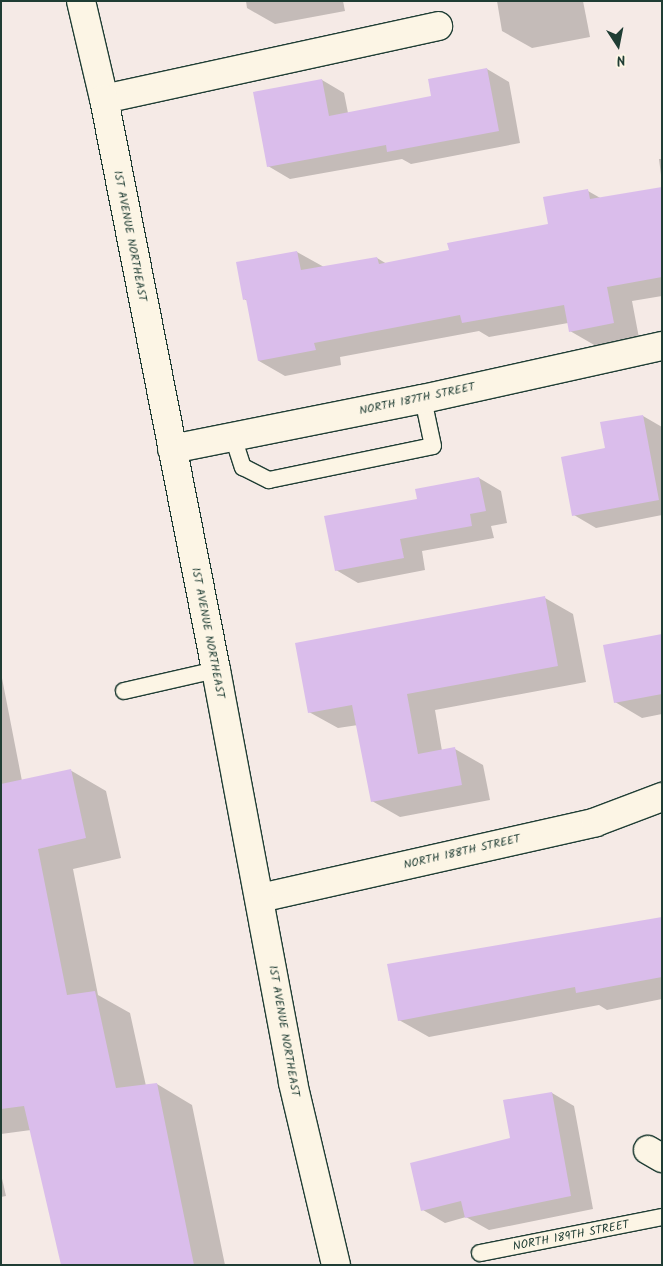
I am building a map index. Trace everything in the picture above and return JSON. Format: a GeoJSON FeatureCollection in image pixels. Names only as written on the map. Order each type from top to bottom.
{"type":"FeatureCollection","features":[{"type":"Feature","properties":{"kind":"street","name":"1ST AVENUE NORTHEAST"},"geometry":{"type":"LineString","coordinates":[[81,1],[104,99],[216,670],[293,1083],[336,1265]]}},
{"type":"Feature","properties":{"kind":"street"},"geometry":{"type":"LineString","coordinates":[[104,99],[438,26]]}},
{"type":"Feature","properties":{"kind":"street","name":"NORTH 187TH STREET"},"geometry":{"type":"LineString","coordinates":[[172,448],[423,399],[662,346]]}},
{"type":"Feature","properties":{"kind":"street","name":"NORTH 188TH STREET"},"geometry":{"type":"LineString","coordinates":[[260,898],[596,822],[662,797]]}},
{"type":"Feature","properties":{"kind":"lane"},"geometry":{"type":"LineString","coordinates":[[233,437],[243,467],[269,480],[433,446],[423,399]]}},
{"type":"Feature","properties":{"kind":"lane"},"geometry":{"type":"LineString","coordinates":[[124,691],[216,670]]}},
{"type":"Feature","properties":{"kind":"lane","name":"NORTH 189TH STREET"},"geometry":{"type":"LineString","coordinates":[[480,1254],[662,1217]]}},
{"type":"Feature","properties":{"kind":"building"},"geometry":{"type":"Polygon","coordinates":[[[487,68],[499,131],[387,152],[386,145],[267,167],[253,92],[322,79],[329,116],[431,96],[428,79],[487,68]]]}},
{"type":"Feature","properties":{"kind":"building"},"geometry":{"type":"Polygon","coordinates":[[[662,187],[662,277],[607,287],[614,323],[569,332],[564,305],[462,323],[460,315],[314,343],[316,350],[258,361],[246,299],[243,300],[236,262],[297,251],[301,270],[377,257],[379,264],[449,250],[447,243],[548,224],[543,197],[588,189],[590,199],[662,187]]]}},
{"type":"Feature","properties":{"kind":"building"},"geometry":{"type":"Polygon","coordinates":[[[643,415],[659,500],[572,516],[561,457],[605,448],[600,422],[643,415]]]}},
{"type":"Feature","properties":{"kind":"building"},"geometry":{"type":"Polygon","coordinates":[[[479,477],[486,511],[470,514],[472,526],[400,539],[404,558],[335,571],[324,516],[417,499],[415,489],[479,477]]]}},
{"type":"Feature","properties":{"kind":"building"},"geometry":{"type":"Polygon","coordinates":[[[545,596],[558,666],[407,694],[418,754],[455,747],[462,785],[371,802],[352,705],[308,713],[295,643],[545,596]]]}},
{"type":"Feature","properties":{"kind":"building"},"geometry":{"type":"Polygon","coordinates":[[[662,634],[662,694],[614,703],[603,645],[662,634]]]}},
{"type":"Feature","properties":{"kind":"building"},"geometry":{"type":"Polygon","coordinates":[[[71,769],[86,838],[38,849],[67,995],[95,991],[116,1088],[157,1083],[194,1265],[61,1265],[24,1106],[1,1109],[1,784],[71,769]]]}},
{"type":"Feature","properties":{"kind":"building"},"geometry":{"type":"Polygon","coordinates":[[[662,917],[662,977],[576,993],[575,987],[398,1021],[387,964],[662,917]]]}},
{"type":"Feature","properties":{"kind":"building"},"geometry":{"type":"Polygon","coordinates":[[[552,1092],[571,1196],[465,1218],[461,1201],[421,1211],[410,1163],[510,1138],[503,1100],[552,1092]]]}}]}
